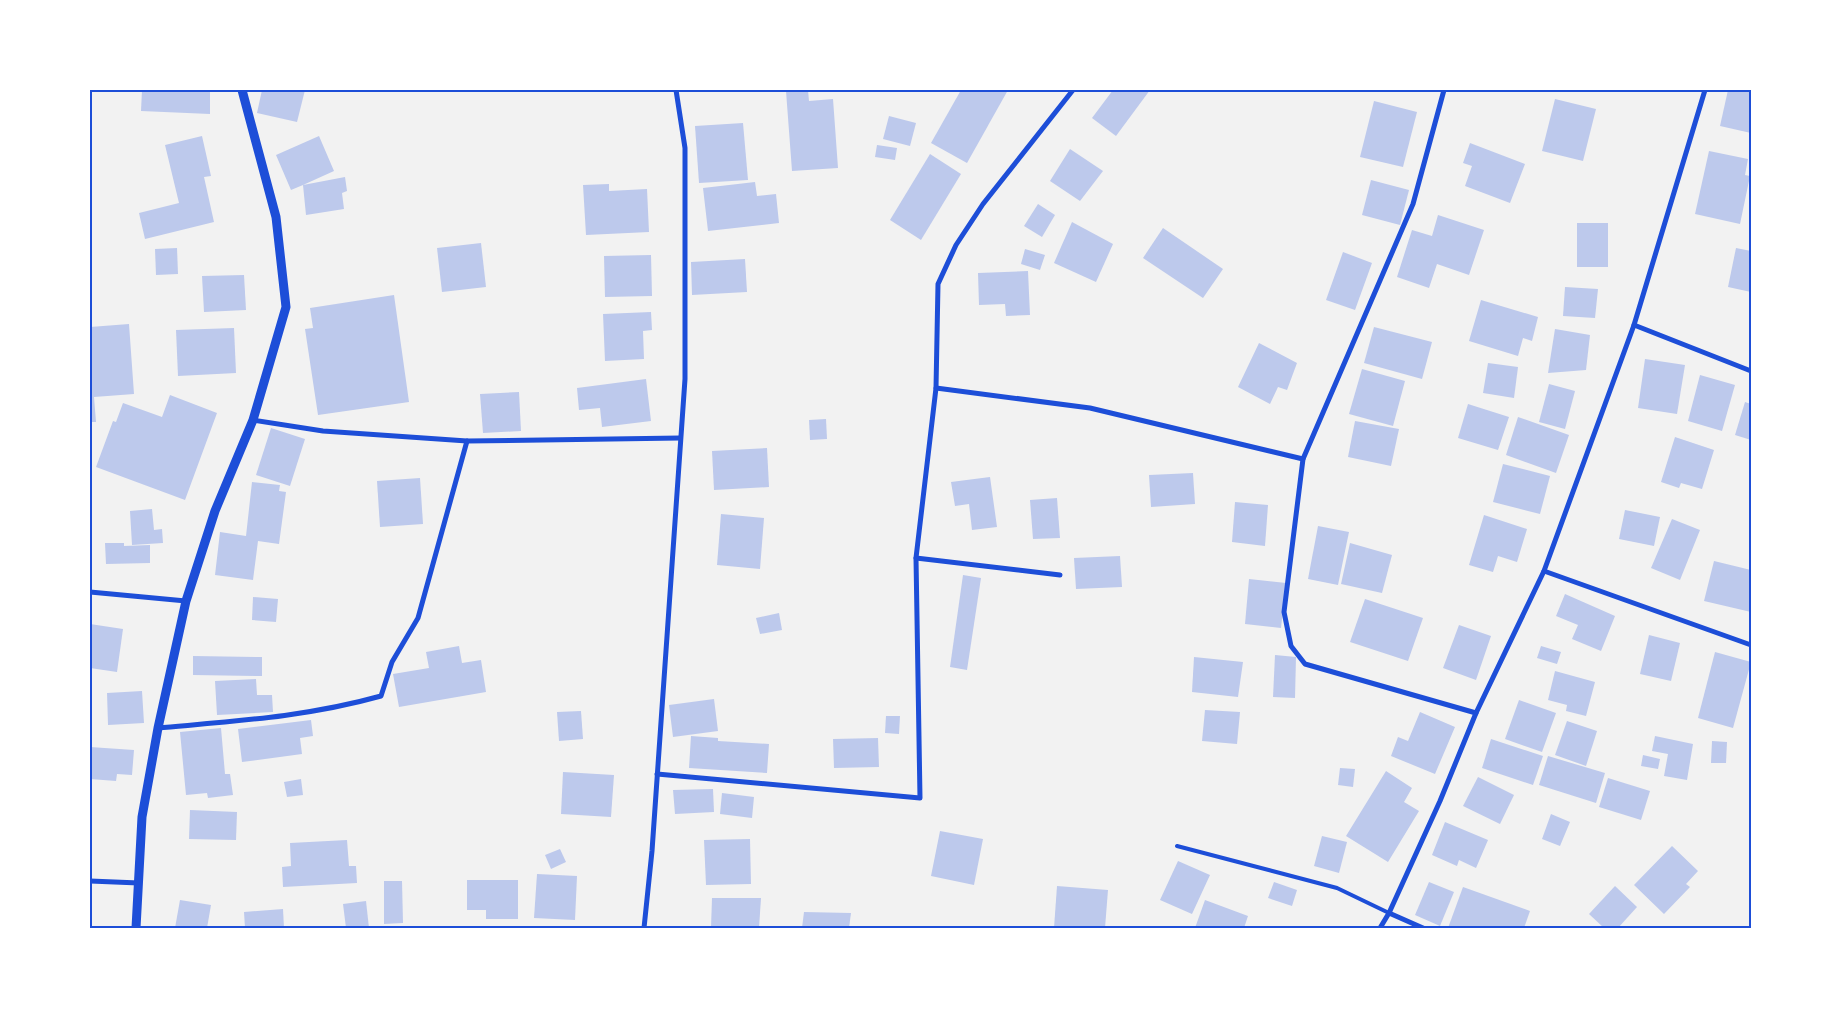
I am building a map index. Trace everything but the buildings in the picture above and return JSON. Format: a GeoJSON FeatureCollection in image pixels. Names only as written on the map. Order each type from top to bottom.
{"type":"FeatureCollection","features":[{"type":"Feature","properties":{"kind":"street"},"geometry":{"type":"LineString","coordinates":[[136,928],[142,817],[158,728],[186,601],[215,511],[253,420],[286,307],[276,217],[242,90]]}},
{"type":"Feature","properties":{"kind":"street"},"geometry":{"type":"LineString","coordinates":[[644,928],[658,774],[685,379],[685,148],[676,90]]}},
{"type":"Feature","properties":{"kind":"street"},"geometry":{"type":"LineString","coordinates":[[658,774],[920,798],[916,558],[936,388],[938,284],[956,245],[983,204],[1073,90]]}},
{"type":"Feature","properties":{"kind":"street"},"geometry":{"type":"LineString","coordinates":[[1444,90],[1413,204],[1304,459],[1284,612],[1290,646],[1305,664],[1476,713]]}},
{"type":"Feature","properties":{"kind":"street"},"geometry":{"type":"LineString","coordinates":[[1380,928],[1389,913],[1440,801],[1476,713],[1544,571],[1634,325],[1705,90]]}},
{"type":"Feature","properties":{"kind":"street"},"geometry":{"type":"LineString","coordinates":[[1634,325],[1751,371]]}},
{"type":"Feature","properties":{"kind":"street"},"geometry":{"type":"LineString","coordinates":[[936,388],[1090,408],[1304,459]]}},
{"type":"Feature","properties":{"kind":"street"},"geometry":{"type":"LineString","coordinates":[[253,420],[323,430],[467,441],[680,438]]}},
{"type":"Feature","properties":{"kind":"street"},"geometry":{"type":"LineString","coordinates":[[158,728],[285,717],[342,707],[381,696],[392,662],[418,618],[467,441]]}},
{"type":"Feature","properties":{"kind":"street"},"geometry":{"type":"LineString","coordinates":[[916,558],[1060,575]]}},
{"type":"Feature","properties":{"kind":"street"},"geometry":{"type":"LineString","coordinates":[[1544,571],[1751,645]]}},
{"type":"Feature","properties":{"kind":"street"},"geometry":{"type":"LineString","coordinates":[[90,592],[186,601]]}},
{"type":"Feature","properties":{"kind":"street"},"geometry":{"type":"LineString","coordinates":[[90,881],[138,883]]}},
{"type":"Feature","properties":{"kind":"street"},"geometry":{"type":"LineString","coordinates":[[1389,913],[1423,928]]}},
{"type":"Feature","properties":{"kind":"lane"},"geometry":{"type":"LineString","coordinates":[[1177,846],[1337,888],[1389,913]]}}]}
